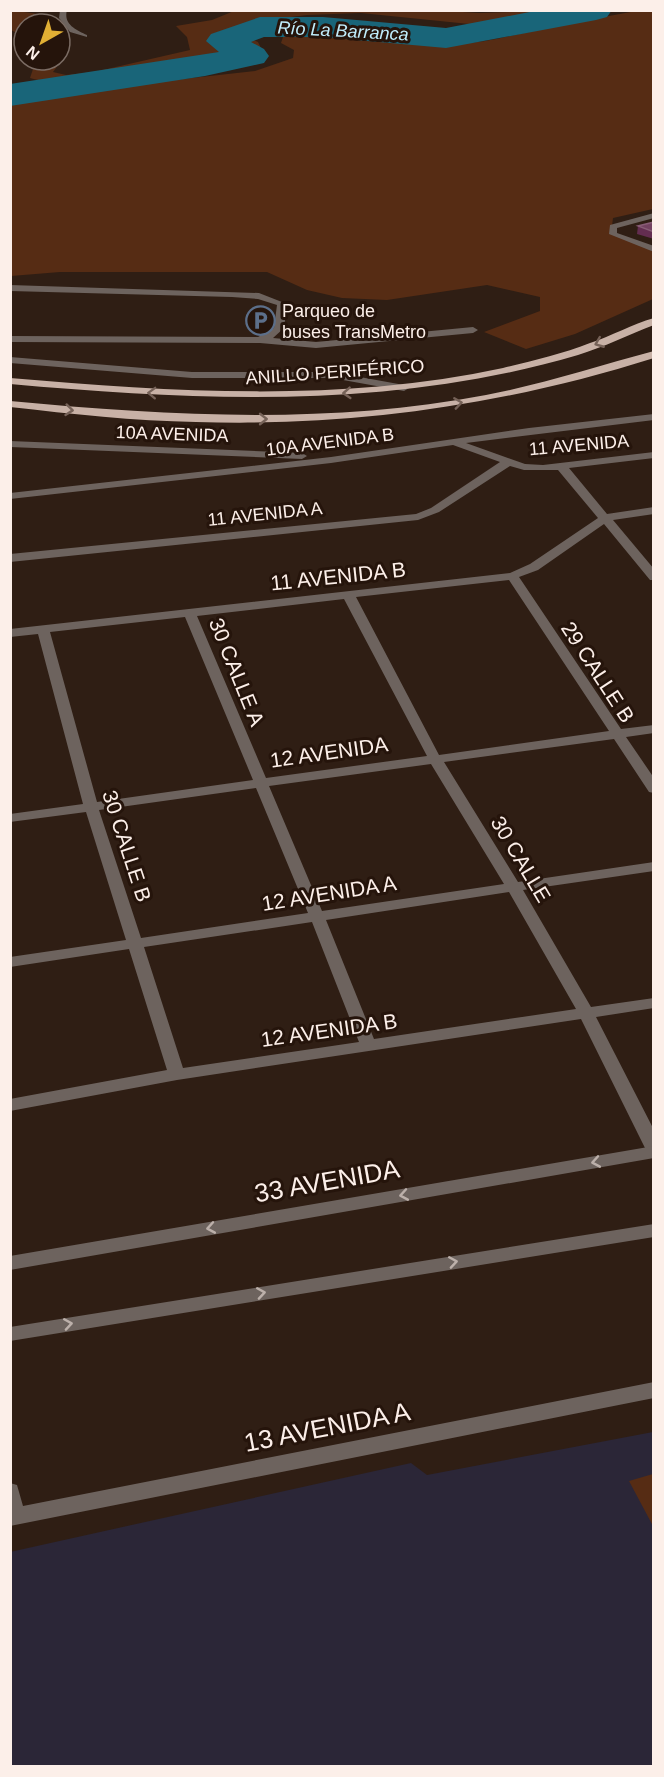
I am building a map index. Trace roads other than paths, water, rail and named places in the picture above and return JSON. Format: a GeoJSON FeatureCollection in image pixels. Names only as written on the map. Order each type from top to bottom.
{"type":"FeatureCollection","features":[{"type":"Feature","properties":{"kind":"highway","name":"ANILLO PERIFÉRICO"},"geometry":{"type":"LineString","coordinates":[[10,381],[134,393],[230,397],[316,395],[404,387],[473,377],[542,362],[576,352],[654,321]]}},
{"type":"Feature","properties":{"kind":"highway","name":"ANILLO PERIFÉRICO"},"geometry":{"type":"LineString","coordinates":[[10,404],[197,419],[272,419],[375,412],[461,402],[550,386],[654,354]]}},
{"type":"Feature","properties":{"kind":"street"},"geometry":{"type":"LineString","coordinates":[[64,10],[62,13],[64,22],[72,32],[85,36]]}},
{"type":"Feature","properties":{"kind":"street"},"geometry":{"type":"LineString","coordinates":[[652,216],[613,227],[613,234],[654,249]]}},
{"type":"Feature","properties":{"kind":"street"},"geometry":{"type":"LineString","coordinates":[[10,288],[232,294],[274,299],[282,304],[279,330],[274,335],[259,340]]}},
{"type":"Feature","properties":{"kind":"street"},"geometry":{"type":"LineString","coordinates":[[10,339],[259,340],[316,345],[473,330]]}},
{"type":"Feature","properties":{"kind":"street"},"geometry":{"type":"LineString","coordinates":[[10,360],[192,375],[332,375],[404,387]]}},
{"type":"Feature","properties":{"kind":"street","name":"10A AVENIDA B"},"geometry":{"type":"LineString","coordinates":[[10,496],[331,460],[529,431],[654,417]]}},
{"type":"Feature","properties":{"kind":"street","name":"11 AVENIDA"},"geometry":{"type":"LineString","coordinates":[[454,443],[524,467],[561,466],[654,455]]}},
{"type":"Feature","properties":{"kind":"street","name":"10A AVENIDA"},"geometry":{"type":"LineString","coordinates":[[10,444],[263,453],[331,460]]}},
{"type":"Feature","properties":{"kind":"street","name":"11 AVENIDA A"},"geometry":{"type":"LineString","coordinates":[[10,558],[418,516],[435,510],[508,462]]}},
{"type":"Feature","properties":{"kind":"street"},"geometry":{"type":"LineString","coordinates":[[561,466],[654,577]]}},
{"type":"Feature","properties":{"kind":"street","name":"11 AVENIDA B"},"geometry":{"type":"LineString","coordinates":[[10,633],[512,576],[534,567],[605,518],[654,510]]}},
{"type":"Feature","properties":{"kind":"street","name":"29 CALLE B"},"geometry":{"type":"LineString","coordinates":[[512,576],[654,789]]}},
{"type":"Feature","properties":{"kind":"street","name":"30 CALLE"},"geometry":{"type":"LineString","coordinates":[[348,594],[435,759],[513,885],[587,1014],[654,1150]]}},
{"type":"Feature","properties":{"kind":"street","name":"30 CALLE A"},"geometry":{"type":"LineString","coordinates":[[189,612],[317,916],[369,1047]]}},
{"type":"Feature","properties":{"kind":"street","name":"30 CALLE B"},"geometry":{"type":"LineString","coordinates":[[43,629],[92,807],[177,1074]]}},
{"type":"Feature","properties":{"kind":"street","name":"12 AVENIDA"},"geometry":{"type":"LineString","coordinates":[[10,818],[654,729]]}},
{"type":"Feature","properties":{"kind":"street","name":"12 AVENIDA A"},"geometry":{"type":"LineString","coordinates":[[10,962],[137,945],[513,885],[654,866]]}},
{"type":"Feature","properties":{"kind":"street","name":"12 AVENIDA B"},"geometry":{"type":"LineString","coordinates":[[10,1105],[177,1074],[654,1003]]}},
{"type":"Feature","properties":{"kind":"street","name":"33 AVENIDA"},"geometry":{"type":"LineString","coordinates":[[10,1263],[654,1150]]}},
{"type":"Feature","properties":{"kind":"street"},"geometry":{"type":"LineString","coordinates":[[10,1334],[654,1230]]}},
{"type":"Feature","properties":{"kind":"street","name":"13 AVENIDA A"},"geometry":{"type":"LineString","coordinates":[[12,1516],[654,1390]]}},
{"type":"Feature","properties":{"kind":"street"},"geometry":{"type":"LineString","coordinates":[[10,1491],[12,1516]]}},
{"type":"Feature","properties":{"kind":"waterway","name":"Río La Barranca"},"geometry":{"type":"LineString","coordinates":[[10,95],[252,56],[223,41],[260,27],[323,27],[446,38],[596,10]]}},
{"type":"Feature","properties":{"kind":"place","name":"Parqueo de buses TransMetro"},"geometry":{"type":"Point","coordinates":[261,321]}}]}
